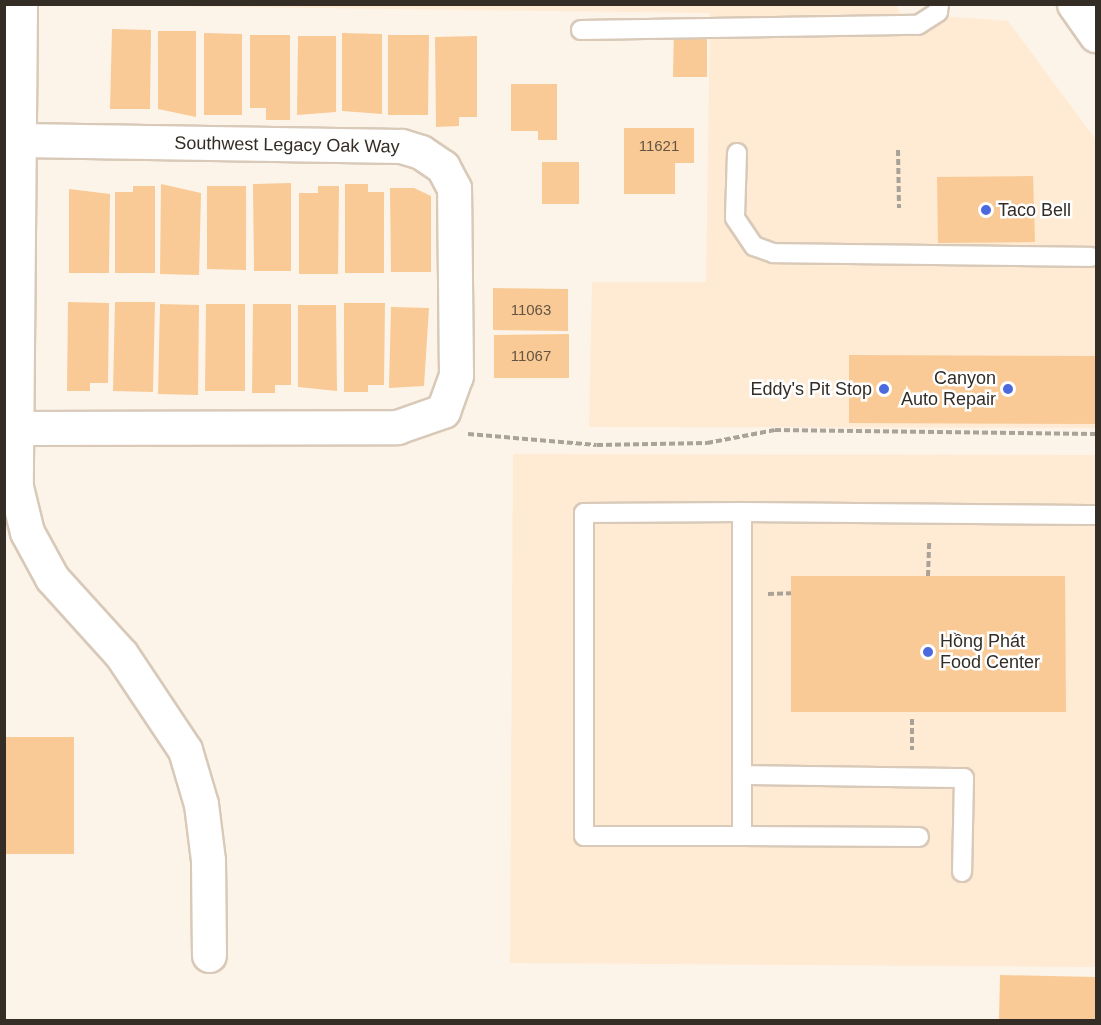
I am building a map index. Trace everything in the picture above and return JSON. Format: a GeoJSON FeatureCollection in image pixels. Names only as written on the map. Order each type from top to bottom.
{"type":"FeatureCollection","features":[{"type":"Feature","properties":{"kind":"main road"},"geometry":{"type":"LineString","coordinates":[[20,4],[21,141],[15,428],[16,487],[27,532],[52,578],[121,654],[185,750],[201,804],[208,860],[209,955]]}},
{"type":"Feature","properties":{"kind":"main road"},"geometry":{"type":"LineString","coordinates":[[1074,4],[1096,35]]}},
{"type":"Feature","properties":{"kind":"main road","name":"Southwest Legacy Oak Way"},"geometry":{"type":"LineString","coordinates":[[15,428],[396,427],[442,411],[456,376],[454,188],[442,167],[421,152],[402,146],[21,141]]}},
{"type":"Feature","properties":{"kind":"lane"},"geometry":{"type":"LineString","coordinates":[[581,30],[918,25],[938,12],[939,4]]}},
{"type":"Feature","properties":{"kind":"lane"},"geometry":{"type":"LineString","coordinates":[[737,153],[735,218],[754,246],[773,254],[1090,256]]}},
{"type":"Feature","properties":{"kind":"lane"},"geometry":{"type":"LineString","coordinates":[[742,512],[742,836]]}},
{"type":"Feature","properties":{"kind":"lane"},"geometry":{"type":"LineString","coordinates":[[919,837],[584,836],[584,513],[1096,515]]}},
{"type":"Feature","properties":{"kind":"lane"},"geometry":{"type":"LineString","coordinates":[[742,775],[964,778],[962,872]]}},
{"type":"Feature","properties":{"kind":"path"},"geometry":{"type":"LineString","coordinates":[[898,150],[899,208]]}},
{"type":"Feature","properties":{"kind":"path"},"geometry":{"type":"LineString","coordinates":[[464,432],[477,438],[597,445],[707,442],[775,430],[1096,434]]}},
{"type":"Feature","properties":{"kind":"path"},"geometry":{"type":"LineString","coordinates":[[928,576],[930,515]]}},
{"type":"Feature","properties":{"kind":"shaded area"},"geometry":{"type":"Polygon","coordinates":[[[896,4],[900,13],[1008,21],[1096,140],[1096,428],[589,427],[592,282],[706,282],[710,13],[166,6],[896,4]]]}},
{"type":"Feature","properties":{"kind":"shaded area"},"geometry":{"type":"Polygon","coordinates":[[[513,454],[1096,455],[1096,967],[510,963],[513,454]]]}},
{"type":"Feature","properties":{"kind":"building"},"geometry":{"type":"Polygon","coordinates":[[[674,28],[707,29],[707,77],[673,77],[674,28]]]}},
{"type":"Feature","properties":{"kind":"building"},"geometry":{"type":"Polygon","coordinates":[[[112,29],[151,30],[150,109],[110,109],[112,29]]]}},
{"type":"Feature","properties":{"kind":"building"},"geometry":{"type":"Polygon","coordinates":[[[158,31],[196,31],[196,117],[158,109],[158,31]]]}},
{"type":"Feature","properties":{"kind":"building"},"geometry":{"type":"Polygon","coordinates":[[[204,33],[242,34],[242,115],[204,115],[204,33]]]}},
{"type":"Feature","properties":{"kind":"building"},"geometry":{"type":"Polygon","coordinates":[[[342,33],[382,34],[382,114],[342,111],[342,33]]]}},
{"type":"Feature","properties":{"kind":"building"},"geometry":{"type":"Polygon","coordinates":[[[250,35],[290,35],[290,120],[266,120],[266,108],[250,108],[250,35]]]}},
{"type":"Feature","properties":{"kind":"building"},"geometry":{"type":"Polygon","coordinates":[[[388,35],[429,35],[428,115],[388,115],[388,35]]]}},
{"type":"Feature","properties":{"kind":"building"},"geometry":{"type":"Polygon","coordinates":[[[298,36],[336,36],[336,112],[297,115],[298,36]]]}},
{"type":"Feature","properties":{"kind":"building"},"geometry":{"type":"Polygon","coordinates":[[[477,36],[477,117],[459,117],[459,126],[436,127],[435,37],[477,36]]]}},
{"type":"Feature","properties":{"kind":"building"},"geometry":{"type":"Polygon","coordinates":[[[511,84],[557,84],[557,140],[538,140],[538,131],[511,131],[511,84]]]}},
{"type":"Feature","properties":{"kind":"building"},"geometry":{"type":"Polygon","coordinates":[[[624,128],[694,128],[694,163],[675,163],[675,194],[624,194],[624,128]]]}},
{"type":"Feature","properties":{"kind":"building"},"geometry":{"type":"Polygon","coordinates":[[[542,162],[579,162],[579,204],[542,204],[542,162]]]}},
{"type":"Feature","properties":{"kind":"building","name":"Taco Bell"},"geometry":{"type":"Polygon","coordinates":[[[1033,176],[1035,242],[938,243],[937,177],[1033,176]]]}},
{"type":"Feature","properties":{"kind":"building"},"geometry":{"type":"Polygon","coordinates":[[[291,183],[291,271],[254,271],[253,184],[291,183]]]}},
{"type":"Feature","properties":{"kind":"building"},"geometry":{"type":"Polygon","coordinates":[[[161,184],[201,193],[199,275],[160,274],[161,184]]]}},
{"type":"Feature","properties":{"kind":"building"},"geometry":{"type":"Polygon","coordinates":[[[345,184],[368,184],[368,192],[384,192],[384,273],[345,273],[345,184]]]}},
{"type":"Feature","properties":{"kind":"building"},"geometry":{"type":"Polygon","coordinates":[[[133,186],[155,186],[155,273],[115,273],[115,192],[133,192],[133,186]]]}},
{"type":"Feature","properties":{"kind":"building"},"geometry":{"type":"Polygon","coordinates":[[[207,186],[246,186],[246,270],[207,269],[207,186]]]}},
{"type":"Feature","properties":{"kind":"building"},"geometry":{"type":"Polygon","coordinates":[[[318,186],[339,186],[338,274],[299,274],[299,193],[318,193],[318,186]]]}},
{"type":"Feature","properties":{"kind":"building"},"geometry":{"type":"Polygon","coordinates":[[[390,188],[414,188],[431,196],[431,272],[391,272],[390,188]]]}},
{"type":"Feature","properties":{"kind":"building"},"geometry":{"type":"Polygon","coordinates":[[[69,189],[110,194],[109,273],[69,273],[69,189]]]}},
{"type":"Feature","properties":{"kind":"building"},"geometry":{"type":"Polygon","coordinates":[[[493,288],[568,289],[568,331],[493,330],[493,288]]]}},
{"type":"Feature","properties":{"kind":"building"},"geometry":{"type":"Polygon","coordinates":[[[68,302],[109,303],[108,383],[90,383],[90,391],[67,391],[68,302]]]}},
{"type":"Feature","properties":{"kind":"building"},"geometry":{"type":"Polygon","coordinates":[[[115,302],[155,302],[153,392],[113,391],[115,302]]]}},
{"type":"Feature","properties":{"kind":"building"},"geometry":{"type":"Polygon","coordinates":[[[344,303],[385,303],[384,385],[368,385],[368,392],[344,392],[344,303]]]}},
{"type":"Feature","properties":{"kind":"building"},"geometry":{"type":"Polygon","coordinates":[[[160,304],[199,305],[198,395],[158,394],[160,304]]]}},
{"type":"Feature","properties":{"kind":"building"},"geometry":{"type":"Polygon","coordinates":[[[206,304],[245,304],[245,391],[205,391],[206,304]]]}},
{"type":"Feature","properties":{"kind":"building"},"geometry":{"type":"Polygon","coordinates":[[[253,304],[291,304],[291,385],[275,385],[275,393],[252,393],[253,304]]]}},
{"type":"Feature","properties":{"kind":"building"},"geometry":{"type":"Polygon","coordinates":[[[298,305],[336,305],[337,391],[298,387],[298,305]]]}},
{"type":"Feature","properties":{"kind":"building"},"geometry":{"type":"Polygon","coordinates":[[[391,307],[429,308],[424,386],[389,388],[391,307]]]}},
{"type":"Feature","properties":{"kind":"building"},"geometry":{"type":"Polygon","coordinates":[[[569,334],[569,378],[494,378],[494,335],[569,334]]]}},
{"type":"Feature","properties":{"kind":"building","name":"Canyon Auto Repair"},"geometry":{"type":"Polygon","coordinates":[[[849,355],[1096,356],[1096,424],[849,423],[849,355]]]}},
{"type":"Feature","properties":{"kind":"building","name":"Hồng Phát Food Center"},"geometry":{"type":"Polygon","coordinates":[[[791,576],[1065,576],[1066,712],[791,712],[791,576]]]}},
{"type":"Feature","properties":{"kind":"building"},"geometry":{"type":"Polygon","coordinates":[[[4,737],[74,737],[74,854],[4,854],[4,737]]]}},
{"type":"Feature","properties":{"kind":"building"},"geometry":{"type":"Polygon","coordinates":[[[1000,975],[1096,977],[1096,1020],[999,1020],[1000,975]]]}},
{"type":"Feature","properties":{"kind":"place","name":"Taco Bell"},"geometry":{"type":"Point","coordinates":[986,210]}},
{"type":"Feature","properties":{"kind":"place","name":"Eddy's Pit Stop"},"geometry":{"type":"Point","coordinates":[884,389]}},
{"type":"Feature","properties":{"kind":"place","name":"Canyon Auto Repair"},"geometry":{"type":"Point","coordinates":[1008,389]}},
{"type":"Feature","properties":{"kind":"place","name":"Hồng Phát Food Center"},"geometry":{"type":"Point","coordinates":[928,652]}}]}
